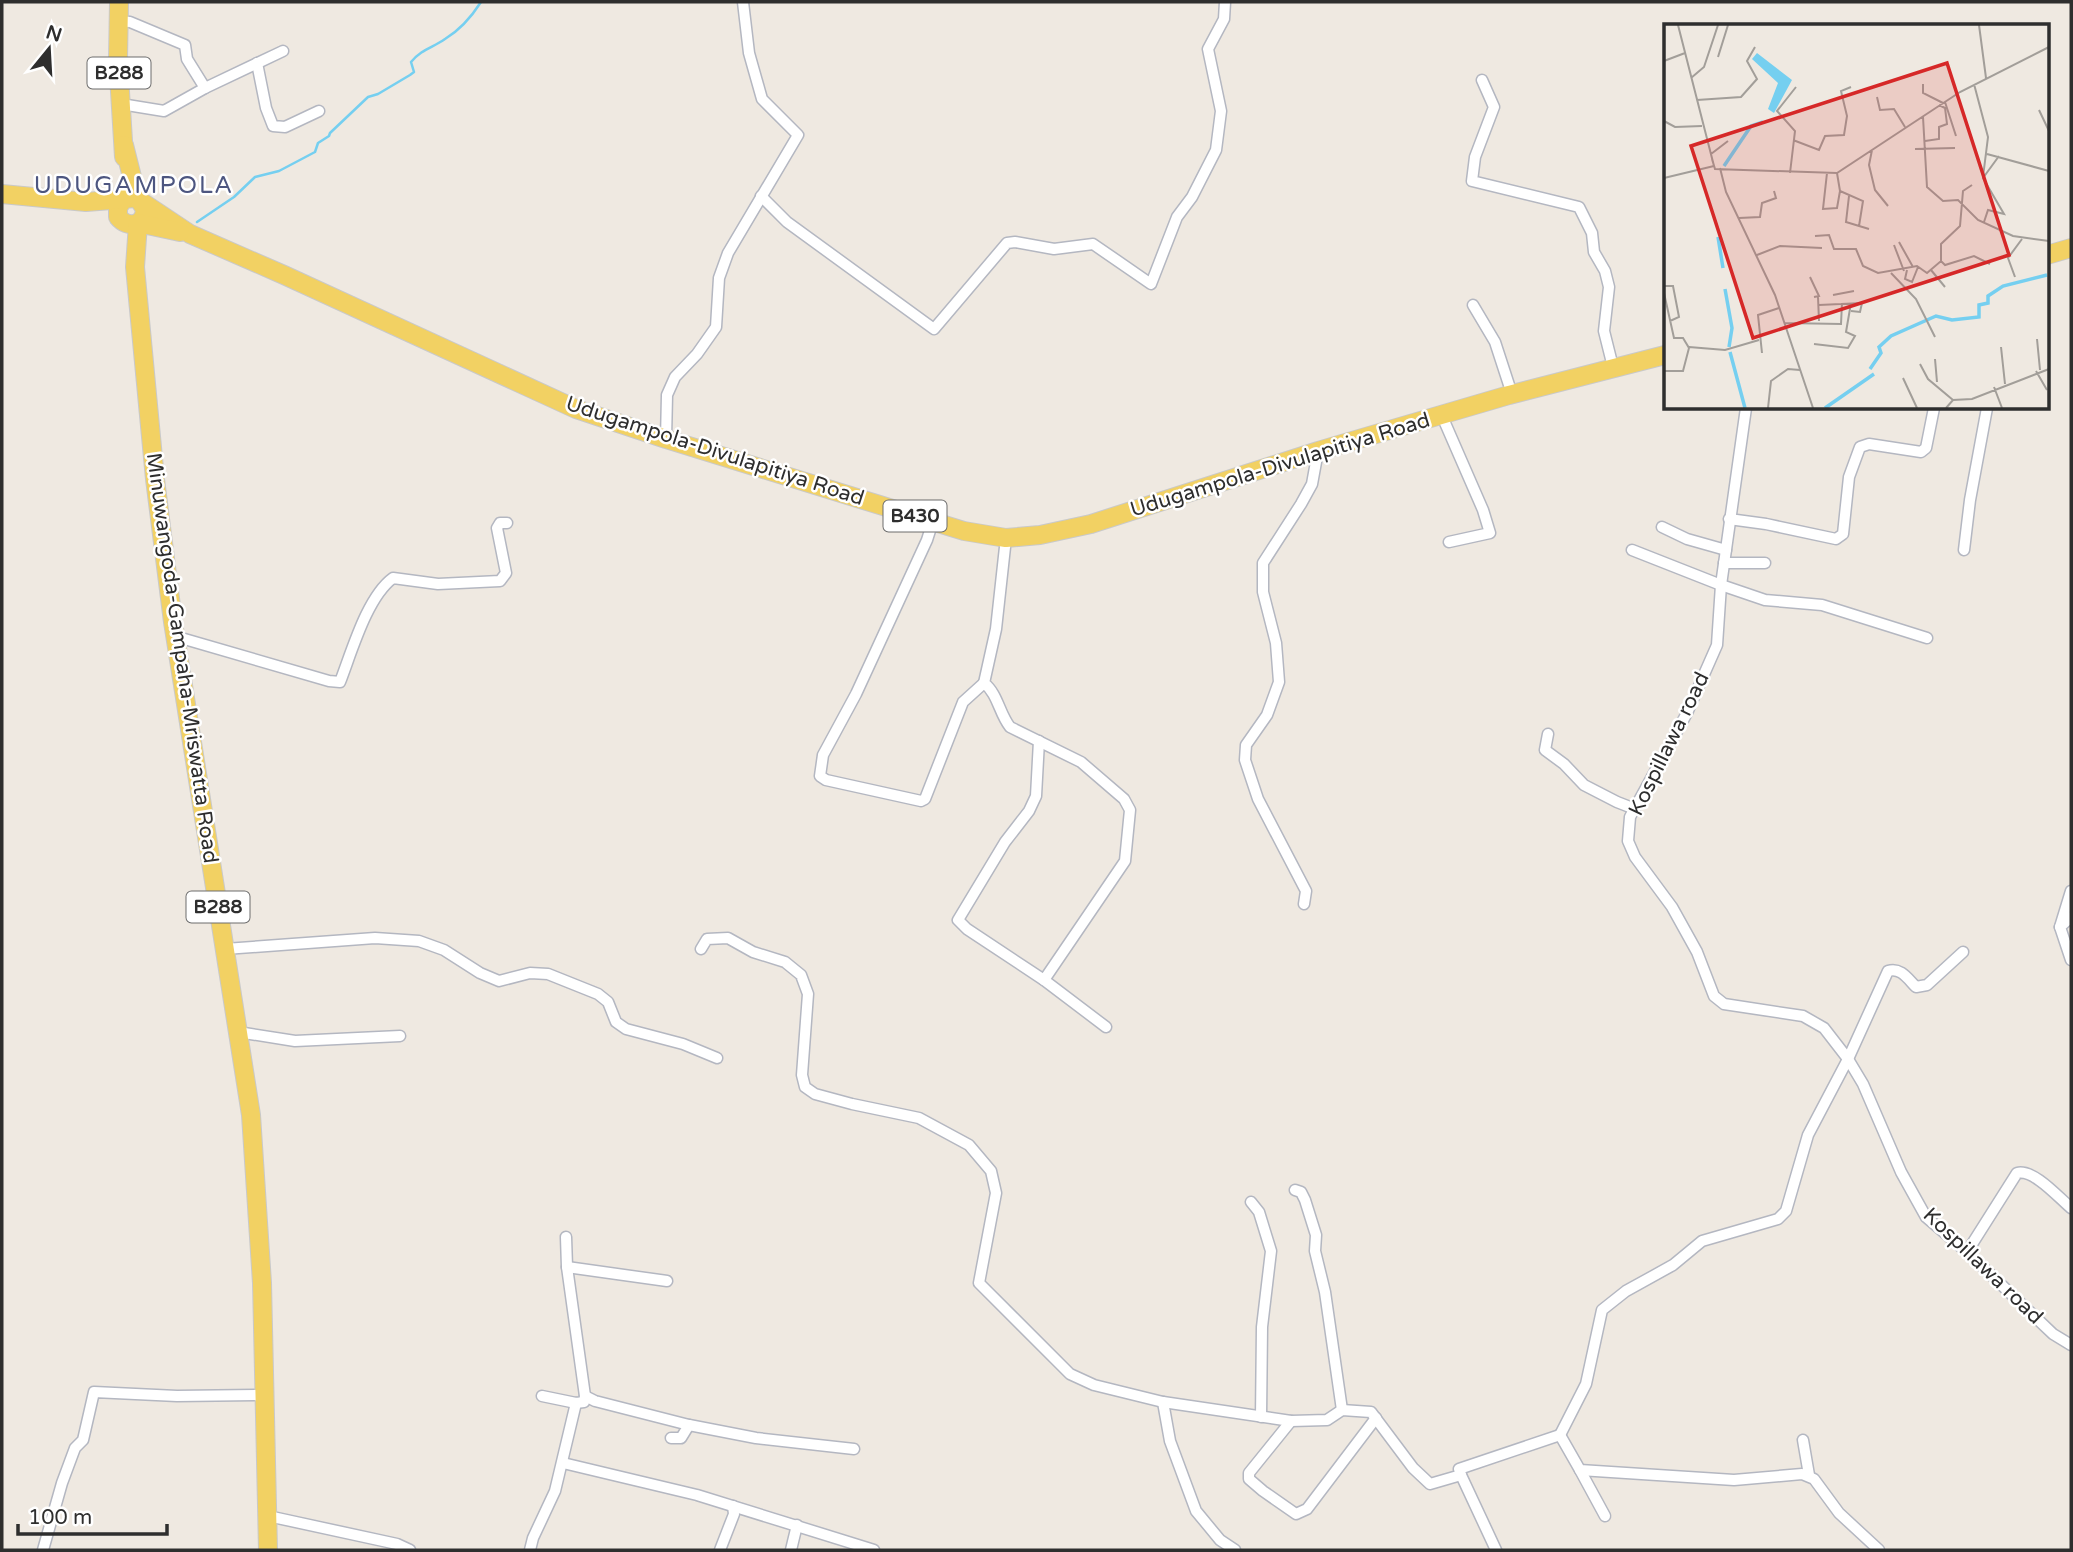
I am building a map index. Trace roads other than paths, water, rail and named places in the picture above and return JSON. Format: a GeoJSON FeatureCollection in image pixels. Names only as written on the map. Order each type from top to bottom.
{"type":"FeatureCollection","features":[{"type":"Feature","properties":{"kind":"main road","name":"B288"},"geometry":{"type":"LineString","coordinates":[[119,2],[118,59],[131,200]]}},
{"type":"Feature","properties":{"kind":"main road"},"geometry":{"type":"LineString","coordinates":[[2,194],[86,202],[131,200]]}},
{"type":"Feature","properties":{"kind":"main road","name":"Udugampola-Divulapitiya Road"},"geometry":{"type":"LineString","coordinates":[[131,200],[190,234],[576,408],[666,439],[933,522],[964,531],[1006,538],[1040,535],[1091,524],[1318,451],[1509,395],[1664,355]]}},
{"type":"Feature","properties":{"kind":"main road","name":"Minuwangoda-Gampaha-Mriswatta Road"},"geometry":{"type":"LineString","coordinates":[[131,200],[143,204],[144,215],[129,222],[155,479],[175,635],[251,1115],[262,1283],[268,1550]]}},
{"type":"Feature","properties":{"kind":"main road","name":"Udugampola-Divulapitiya Road"},"geometry":{"type":"LineString","coordinates":[[86,202],[129,222],[190,234]]}},
{"type":"Feature","properties":{"kind":"main road"},"geometry":{"type":"LineString","coordinates":[[2048,255],[2071,248]]}},
{"type":"Feature","properties":{"kind":"street"},"geometry":{"type":"LineString","coordinates":[[666,439],[667,395],[675,377],[697,354],[716,327],[719,278],[728,253],[798,135],[762,99],[749,53],[743,2]]}},
{"type":"Feature","properties":{"kind":"street"},"geometry":{"type":"LineString","coordinates":[[761,196],[788,222],[934,329],[1007,243],[1055,249],[1093,244],[1150,284],[1177,218],[1192,197],[1216,150],[1221,111],[1208,49],[1224,19],[1225,2]]}},
{"type":"Feature","properties":{"kind":"street"},"geometry":{"type":"LineString","coordinates":[[118,21],[130,22],[185,45],[187,59],[205,88]]}},
{"type":"Feature","properties":{"kind":"street"},"geometry":{"type":"LineString","coordinates":[[121,104],[164,111],[283,51]]}},
{"type":"Feature","properties":{"kind":"street"},"geometry":{"type":"LineString","coordinates":[[257,63],[266,108],[273,126],[285,127],[318,111]]}},
{"type":"Feature","properties":{"kind":"street"},"geometry":{"type":"LineString","coordinates":[[1482,80],[1494,107],[1475,157],[1472,181],[1579,207],[1592,233],[1594,252],[1605,271],[1609,287],[1604,331],[1613,367]]}},
{"type":"Feature","properties":{"kind":"street"},"geometry":{"type":"LineString","coordinates":[[1473,305],[1495,342],[1510,388],[1509,395]]}},
{"type":"Feature","properties":{"kind":"street","name":"Kospillawa road"},"geometry":{"type":"LineString","coordinates":[[1746,410],[1729,519],[1717,645],[1687,713],[1630,817],[1628,841],[1635,857],[1672,907],[1697,952],[1714,996],[1724,1004],[1804,1016],[1824,1028],[1863,1084],[1901,1172],[1926,1217],[2053,1334],[2071,1345]]}},
{"type":"Feature","properties":{"kind":"street"},"geometry":{"type":"LineString","coordinates":[[1729,519],[1836,539],[1843,534],[1849,477],[1860,447],[1869,444],[1922,452],[1926,448],[1934,410]]}},
{"type":"Feature","properties":{"kind":"street"},"geometry":{"type":"LineString","coordinates":[[1964,550],[1987,410]]}},
{"type":"Feature","properties":{"kind":"street"},"geometry":{"type":"LineString","coordinates":[[1443,416],[1490,533],[1449,542]]}},
{"type":"Feature","properties":{"kind":"street"},"geometry":{"type":"LineString","coordinates":[[1304,904],[1306,891],[1258,799],[1245,760],[1246,745],[1267,715],[1279,682],[1276,643],[1263,592],[1263,563],[1312,484],[1318,451]]}},
{"type":"Feature","properties":{"kind":"street"},"geometry":{"type":"LineString","coordinates":[[933,522],[856,694],[823,755],[820,776],[826,780],[921,801],[925,799],[963,702],[984,683],[996,629],[1006,538]]}},
{"type":"Feature","properties":{"kind":"street"},"geometry":{"type":"LineString","coordinates":[[175,635],[329,681],[340,681],[371,603],[383,585],[393,578],[438,584],[500,581],[506,573],[497,528],[500,523],[507,523]]}},
{"type":"Feature","properties":{"kind":"street"},"geometry":{"type":"LineString","coordinates":[[1662,527],[1687,539],[1726,550]]}},
{"type":"Feature","properties":{"kind":"street"},"geometry":{"type":"LineString","coordinates":[[1632,550],[1765,600],[1822,605],[1927,638]]}},
{"type":"Feature","properties":{"kind":"street"},"geometry":{"type":"LineString","coordinates":[[1724,563],[1765,563]]}},
{"type":"Feature","properties":{"kind":"street"},"geometry":{"type":"LineString","coordinates":[[984,683],[991,689],[1010,727],[1081,762],[1124,799],[1130,810],[1125,861],[1044,980]]}},
{"type":"Feature","properties":{"kind":"street"},"geometry":{"type":"LineString","coordinates":[[1548,734],[1545,750],[1564,764],[1584,785],[1635,809]]}},
{"type":"Feature","properties":{"kind":"street"},"geometry":{"type":"LineString","coordinates":[[1039,741],[1036,796],[958,920],[1106,1027]]}},
{"type":"Feature","properties":{"kind":"street"},"geometry":{"type":"LineString","coordinates":[[2071,891],[2060,927],[2071,960]]}},
{"type":"Feature","properties":{"kind":"street"},"geometry":{"type":"LineString","coordinates":[[2060,927],[2071,918]]}},
{"type":"Feature","properties":{"kind":"street"},"geometry":{"type":"LineString","coordinates":[[225,948],[375,937],[419,942],[444,950],[480,973],[499,981],[530,973],[548,974],[597,994],[608,1002],[616,1022],[626,1029],[682,1044],[717,1058]]}},
{"type":"Feature","properties":{"kind":"street"},"geometry":{"type":"LineString","coordinates":[[701,949],[707,939],[728,938],[753,952],[785,962],[801,975],[808,994],[802,1075],[804,1087],[815,1094],[919,1118],[969,1145],[991,1171],[996,1193],[979,1283],[1070,1374],[1094,1385],[1163,1402],[1291,1421],[1327,1420],[1342,1410],[1371,1412],[1413,1468],[1430,1484],[1461,1475]]}},
{"type":"Feature","properties":{"kind":"street"},"geometry":{"type":"LineString","coordinates":[[1492,1548],[1459,1469],[1560,1435],[1586,1384],[1602,1310],[1626,1292],[1673,1265],[1702,1241],[1779,1219],[1786,1211],[1808,1135],[1848,1059],[1888,971],[1901,971],[1916,987],[1921,988],[1963,952]]}},
{"type":"Feature","properties":{"kind":"street"},"geometry":{"type":"LineString","coordinates":[[238,1032],[295,1041],[400,1036]]}},
{"type":"Feature","properties":{"kind":"street"},"geometry":{"type":"LineString","coordinates":[[1967,1252],[2017,1173],[2024,1171],[2033,1175],[2071,1208]]}},
{"type":"Feature","properties":{"kind":"street"},"geometry":{"type":"LineString","coordinates":[[1295,1190],[1301,1192],[1316,1235],[1315,1251],[1325,1292],[1342,1410]]}},
{"type":"Feature","properties":{"kind":"street"},"geometry":{"type":"LineString","coordinates":[[1251,1202],[1259,1212],[1272,1251],[1262,1327],[1261,1417]]}},
{"type":"Feature","properties":{"kind":"street"},"geometry":{"type":"LineString","coordinates":[[530,1550],[555,1491],[581,1400],[566,1237]]}},
{"type":"Feature","properties":{"kind":"street"},"geometry":{"type":"LineString","coordinates":[[568,1267],[667,1281]]}},
{"type":"Feature","properties":{"kind":"street"},"geometry":{"type":"LineString","coordinates":[[43,1550],[62,1483],[75,1448],[83,1440],[94,1392],[177,1396],[265,1395]]}},
{"type":"Feature","properties":{"kind":"street"},"geometry":{"type":"LineString","coordinates":[[542,1396],[595,1401],[689,1425],[756,1438],[854,1449]]}},
{"type":"Feature","properties":{"kind":"street"},"geometry":{"type":"LineString","coordinates":[[1163,1402],[1170,1441],[1196,1511],[1220,1540],[1234,1550]]}},
{"type":"Feature","properties":{"kind":"street"},"geometry":{"type":"LineString","coordinates":[[1291,1421],[1249,1473],[1249,1479],[1296,1514],[1307,1509],[1377,1418]]}},
{"type":"Feature","properties":{"kind":"street"},"geometry":{"type":"LineString","coordinates":[[671,1438],[681,1438],[689,1425]]}},
{"type":"Feature","properties":{"kind":"street"},"geometry":{"type":"LineString","coordinates":[[1560,1435],[1605,1516]]}},
{"type":"Feature","properties":{"kind":"street"},"geometry":{"type":"LineString","coordinates":[[1803,1440],[1809,1475]]}},
{"type":"Feature","properties":{"kind":"street"},"geometry":{"type":"LineString","coordinates":[[563,1463],[696,1495],[874,1550]]}},
{"type":"Feature","properties":{"kind":"street"},"geometry":{"type":"LineString","coordinates":[[1580,1470],[1734,1480],[1809,1475],[1851,1526],[1879,1550]]}},
{"type":"Feature","properties":{"kind":"street"},"geometry":{"type":"LineString","coordinates":[[720,1550],[734,1514],[733,1506]]}},
{"type":"Feature","properties":{"kind":"street"},"geometry":{"type":"LineString","coordinates":[[268,1516],[397,1544],[410,1550]]}},
{"type":"Feature","properties":{"kind":"street"},"geometry":{"type":"LineString","coordinates":[[791,1550],[797,1525]]}},
{"type":"Feature","properties":{"kind":"waterway"},"geometry":{"type":"LineString","coordinates":[[197,222],[234,197],[255,177],[279,171],[315,152],[318,143],[329,136],[368,97],[378,94],[414,72],[411,62],[423,51],[456,31],[481,2]]}},
{"type":"Feature","properties":{"kind":"district","name":"UDUGAMPOLA"},"geometry":{"type":"Point","coordinates":[134,185]}}]}
